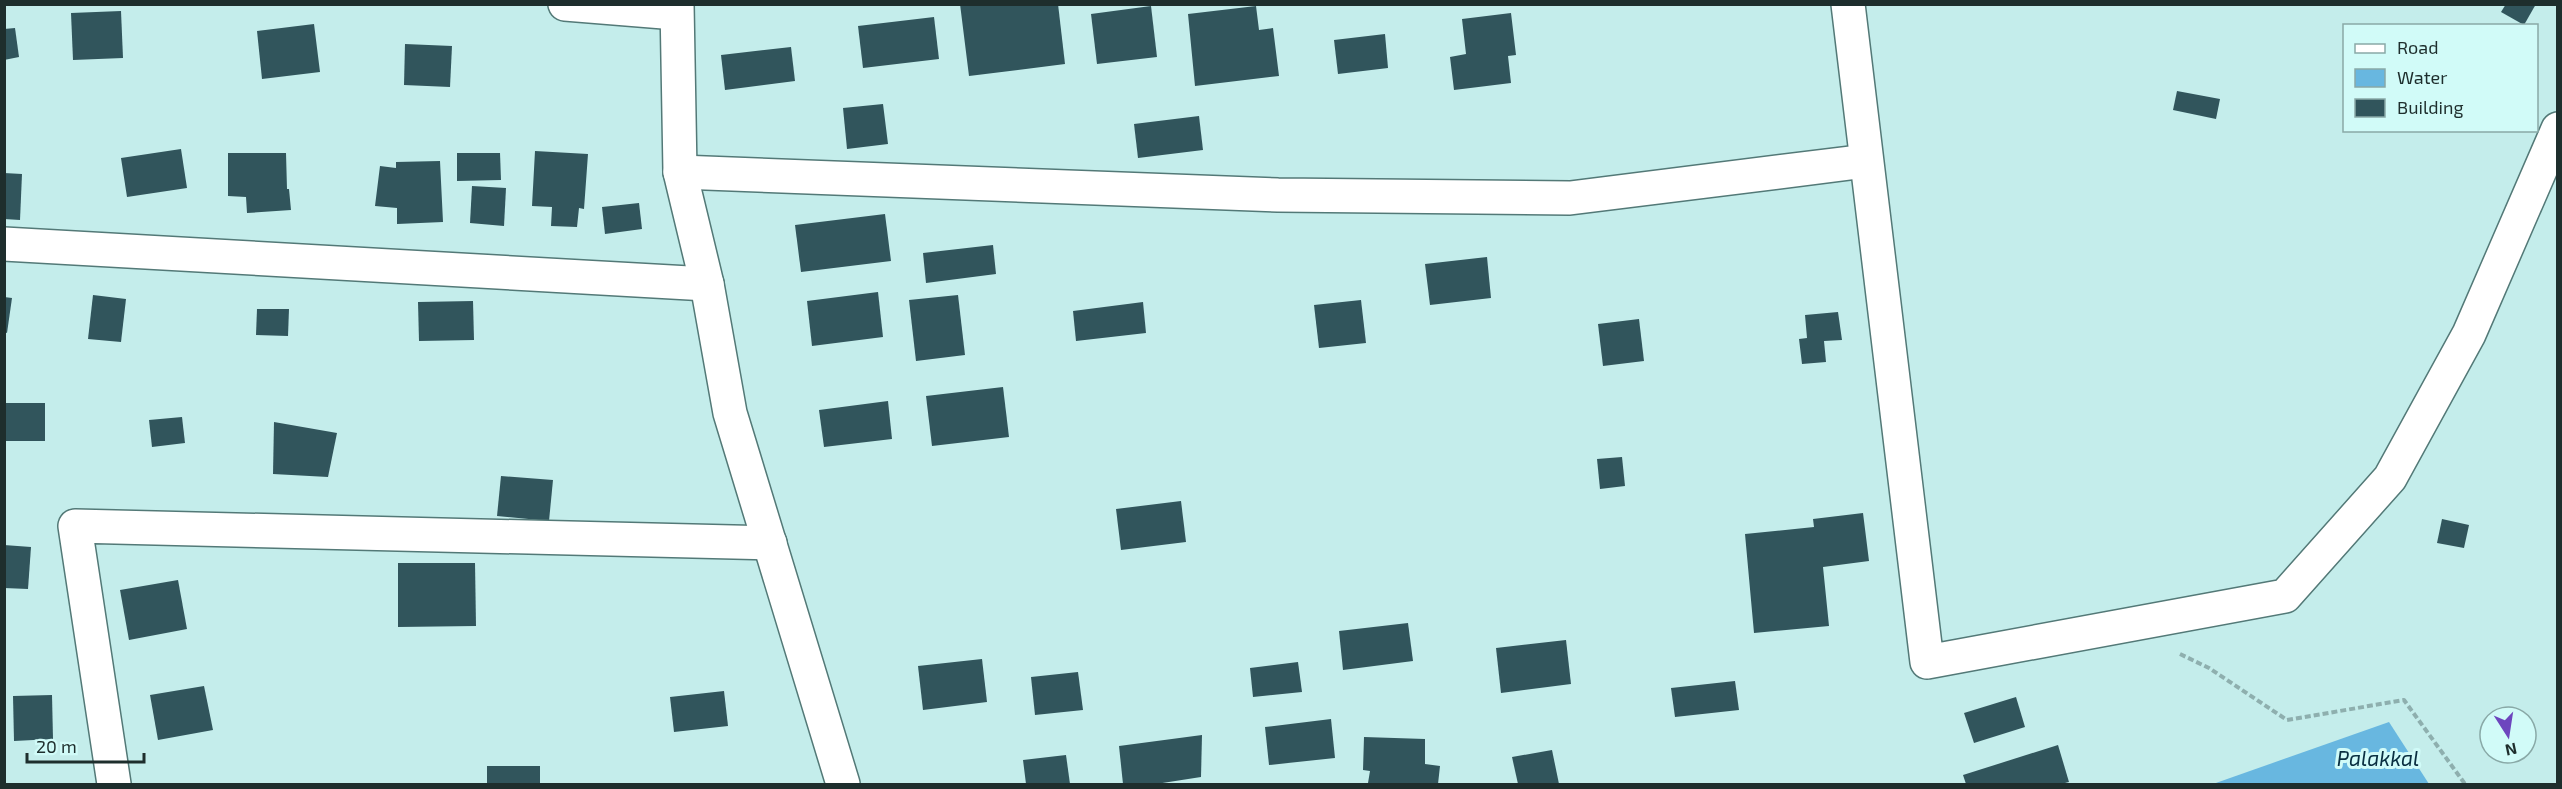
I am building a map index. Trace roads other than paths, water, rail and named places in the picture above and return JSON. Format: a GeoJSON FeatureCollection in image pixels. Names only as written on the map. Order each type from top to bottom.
{"type":"FeatureCollection","features":[{"type":"Feature","properties":{"kind":"street"},"geometry":{"type":"LineString","coordinates":[[565,4],[676,9],[680,172],[707,284],[730,413],[843,784]]}},
{"type":"Feature","properties":{"kind":"street"},"geometry":{"type":"LineString","coordinates":[[1848,4],[1927,662],[2285,596],[2390,478],[2469,334],[2558,129]]}},
{"type":"Feature","properties":{"kind":"street"},"geometry":{"type":"LineString","coordinates":[[680,172],[1278,195],[1570,198],[1866,161]]}},
{"type":"Feature","properties":{"kind":"street"},"geometry":{"type":"LineString","coordinates":[[4,244],[707,284]]}},
{"type":"Feature","properties":{"kind":"street"},"geometry":{"type":"LineString","coordinates":[[114,784],[75,526],[770,543]]}},
{"type":"Feature","properties":{"kind":"water","name":"Palakkal"},"geometry":{"type":"Polygon","coordinates":[[[2389,722],[2429,784],[2213,784],[2389,722]]]}}]}
